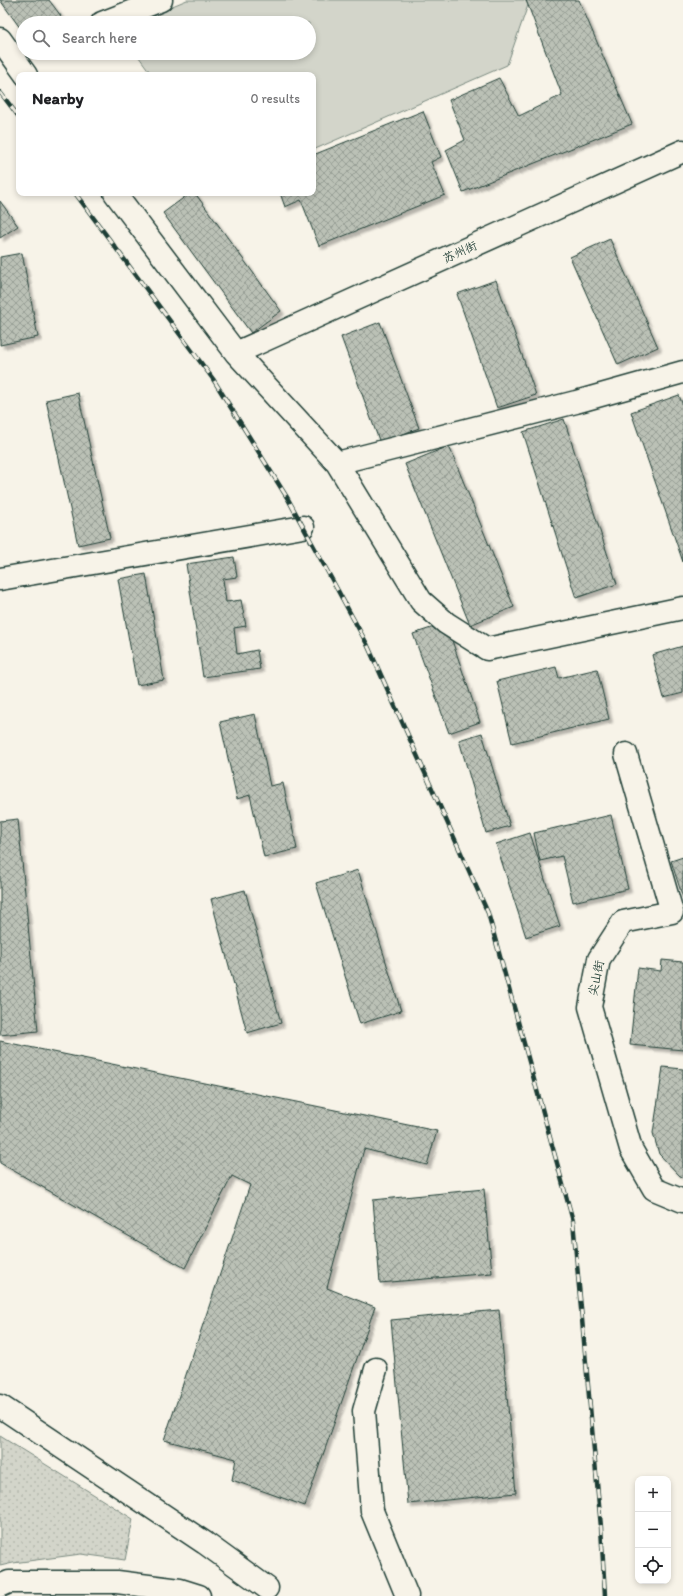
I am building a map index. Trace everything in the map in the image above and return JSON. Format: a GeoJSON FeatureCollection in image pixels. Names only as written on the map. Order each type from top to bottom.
{"type":"FeatureCollection","features":[{"type":"Feature","properties":{"kind":"street"},"geometry":{"type":"LineString","coordinates":[[120,16],[161,0]]}},
{"type":"Feature","properties":{"kind":"street"},"geometry":{"type":"LineString","coordinates":[[0,39],[16,52]]}},
{"type":"Feature","properties":{"kind":"street"},"geometry":{"type":"LineString","coordinates":[[21,60],[25,72]]}},
{"type":"Feature","properties":{"kind":"street","name":"苏州街"},"geometry":{"type":"LineString","coordinates":[[236,353],[683,151]]}},
{"type":"Feature","properties":{"kind":"street"},"geometry":{"type":"LineString","coordinates":[[117,196],[236,353],[336,463],[421,601],[446,623],[487,649],[683,608]]}},
{"type":"Feature","properties":{"kind":"street"},"geometry":{"type":"LineString","coordinates":[[336,463],[576,402],[683,372]]}},
{"type":"Feature","properties":{"kind":"street"},"geometry":{"type":"LineString","coordinates":[[0,579],[303,527]]}},
{"type":"Feature","properties":{"kind":"street","name":"尖山街"},"geometry":{"type":"LineString","coordinates":[[626,754],[672,912],[623,922],[599,959],[590,1007],[631,1149],[654,1188],[683,1201]]}},
{"type":"Feature","properties":{"kind":"street"},"geometry":{"type":"LineString","coordinates":[[376,1369],[364,1411],[372,1511],[407,1596]]}},
{"type":"Feature","properties":{"kind":"street"},"geometry":{"type":"LineString","coordinates":[[0,1406],[205,1543],[267,1588]]}},
{"type":"Feature","properties":{"kind":"street"},"geometry":{"type":"LineString","coordinates":[[0,1586],[9,1582],[117,1582],[180,1590],[199,1596]]}},
{"type":"Feature","properties":{"kind":"shaded area"},"geometry":{"type":"Polygon","coordinates":[[[187,0],[525,0],[528,5],[507,65],[316,149],[316,72],[150,72],[141,60],[316,60],[316,16],[148,16],[187,0]]]}},
{"type":"Feature","properties":{"kind":"shaded area"},"geometry":{"type":"Polygon","coordinates":[[[0,1436],[133,1519],[125,1560],[81,1554],[0,1566],[0,1436]]]}},
{"type":"Feature","properties":{"kind":"building"},"geometry":{"type":"Polygon","coordinates":[[[0,0],[49,0],[61,16],[16,16],[16,22],[0,0]]]}},
{"type":"Feature","properties":{"kind":"building"},"geometry":{"type":"Polygon","coordinates":[[[526,0],[579,0],[632,124],[463,192],[446,150],[465,140],[449,100],[499,78],[519,116],[562,95],[526,0]]]}},
{"type":"Feature","properties":{"kind":"building"},"geometry":{"type":"Polygon","coordinates":[[[423,111],[441,157],[431,162],[445,195],[319,246],[301,200],[285,207],[281,196],[316,196],[316,154],[423,111]]]}},
{"type":"Feature","properties":{"kind":"building"},"geometry":{"type":"Polygon","coordinates":[[[186,196],[197,196],[281,311],[251,333],[163,213],[186,196]]]}},
{"type":"Feature","properties":{"kind":"building"},"geometry":{"type":"Polygon","coordinates":[[[0,201],[18,226],[0,238],[0,201]]]}},
{"type":"Feature","properties":{"kind":"building"},"geometry":{"type":"Polygon","coordinates":[[[610,239],[658,347],[618,365],[570,257],[610,239]]]}},
{"type":"Feature","properties":{"kind":"building"},"geometry":{"type":"Polygon","coordinates":[[[22,253],[38,337],[0,345],[0,257],[22,253]]]}},
{"type":"Feature","properties":{"kind":"building"},"geometry":{"type":"Polygon","coordinates":[[[496,280],[536,395],[497,408],[457,294],[496,280]]]}},
{"type":"Feature","properties":{"kind":"building"},"geometry":{"type":"Polygon","coordinates":[[[380,322],[419,428],[380,443],[341,337],[380,322]]]}},
{"type":"Feature","properties":{"kind":"building"},"geometry":{"type":"Polygon","coordinates":[[[78,393],[110,538],[78,545],[46,400],[78,393]]]}},
{"type":"Feature","properties":{"kind":"building"},"geometry":{"type":"Polygon","coordinates":[[[679,395],[683,406],[683,562],[631,412],[679,395]]]}},
{"type":"Feature","properties":{"kind":"building"},"geometry":{"type":"Polygon","coordinates":[[[564,419],[617,584],[576,598],[523,432],[564,419]]]}},
{"type":"Feature","properties":{"kind":"building"},"geometry":{"type":"Polygon","coordinates":[[[449,446],[514,607],[470,625],[405,464],[449,446]]]}},
{"type":"Feature","properties":{"kind":"building"},"geometry":{"type":"Polygon","coordinates":[[[234,557],[237,577],[223,579],[226,602],[241,600],[246,626],[234,628],[237,654],[257,650],[260,669],[203,677],[186,564],[234,557]]]}},
{"type":"Feature","properties":{"kind":"building"},"geometry":{"type":"Polygon","coordinates":[[[146,574],[164,680],[137,685],[118,579],[146,574]]]}},
{"type":"Feature","properties":{"kind":"building"},"geometry":{"type":"Polygon","coordinates":[[[446,623],[480,722],[449,733],[413,634],[446,623]]]}},
{"type":"Feature","properties":{"kind":"building"},"geometry":{"type":"Polygon","coordinates":[[[683,646],[683,693],[664,698],[652,655],[683,646]]]}},
{"type":"Feature","properties":{"kind":"building"},"geometry":{"type":"Polygon","coordinates":[[[556,667],[559,678],[597,669],[609,719],[512,743],[497,681],[556,667]]]}},
{"type":"Feature","properties":{"kind":"building"},"geometry":{"type":"Polygon","coordinates":[[[255,714],[270,786],[283,783],[297,849],[264,857],[250,795],[237,799],[220,722],[255,714]]]}},
{"type":"Feature","properties":{"kind":"building"},"geometry":{"type":"Polygon","coordinates":[[[482,733],[510,826],[486,833],[459,740],[482,733]]]}},
{"type":"Feature","properties":{"kind":"building"},"geometry":{"type":"Polygon","coordinates":[[[611,815],[628,889],[573,902],[562,856],[540,861],[534,833],[611,815]]]}},
{"type":"Feature","properties":{"kind":"building"},"geometry":{"type":"Polygon","coordinates":[[[18,819],[38,1031],[0,1035],[0,821],[18,819]]]}},
{"type":"Feature","properties":{"kind":"building"},"geometry":{"type":"Polygon","coordinates":[[[530,833],[560,926],[526,937],[496,844],[530,833]]]}},
{"type":"Feature","properties":{"kind":"building"},"geometry":{"type":"Polygon","coordinates":[[[683,857],[683,898],[671,861],[683,857]]]}},
{"type":"Feature","properties":{"kind":"building"},"geometry":{"type":"Polygon","coordinates":[[[358,870],[401,1011],[360,1024],[316,883],[358,870]]]}},
{"type":"Feature","properties":{"kind":"building"},"geometry":{"type":"Polygon","coordinates":[[[245,890],[281,1023],[247,1033],[211,899],[245,890]]]}},
{"type":"Feature","properties":{"kind":"building"},"geometry":{"type":"Polygon","coordinates":[[[662,960],[683,962],[683,1050],[630,1045],[638,968],[661,971],[662,960]]]}},
{"type":"Feature","properties":{"kind":"building"},"geometry":{"type":"Polygon","coordinates":[[[0,1041],[437,1131],[427,1165],[364,1149],[327,1288],[375,1307],[305,1506],[232,1480],[236,1459],[164,1440],[250,1185],[232,1176],[185,1268],[0,1163],[0,1041]]]}},
{"type":"Feature","properties":{"kind":"building"},"geometry":{"type":"Polygon","coordinates":[[[663,1067],[683,1069],[683,1177],[680,1176],[659,1154],[653,1133],[663,1067]]]}},
{"type":"Feature","properties":{"kind":"building"},"geometry":{"type":"Polygon","coordinates":[[[484,1189],[492,1273],[380,1283],[373,1200],[484,1189]]]}},
{"type":"Feature","properties":{"kind":"building"},"geometry":{"type":"Polygon","coordinates":[[[499,1310],[516,1493],[408,1504],[391,1320],[499,1310]]]}},
{"type":"Feature","properties":{"kind":"railway"},"geometry":{"type":"LineString","coordinates":[[0,92],[16,113]]}},
{"type":"Feature","properties":{"kind":"railway"},"geometry":{"type":"LineString","coordinates":[[77,196],[213,379],[288,499],[367,644],[488,913],[573,1221],[601,1527],[605,1596]]}}]}
